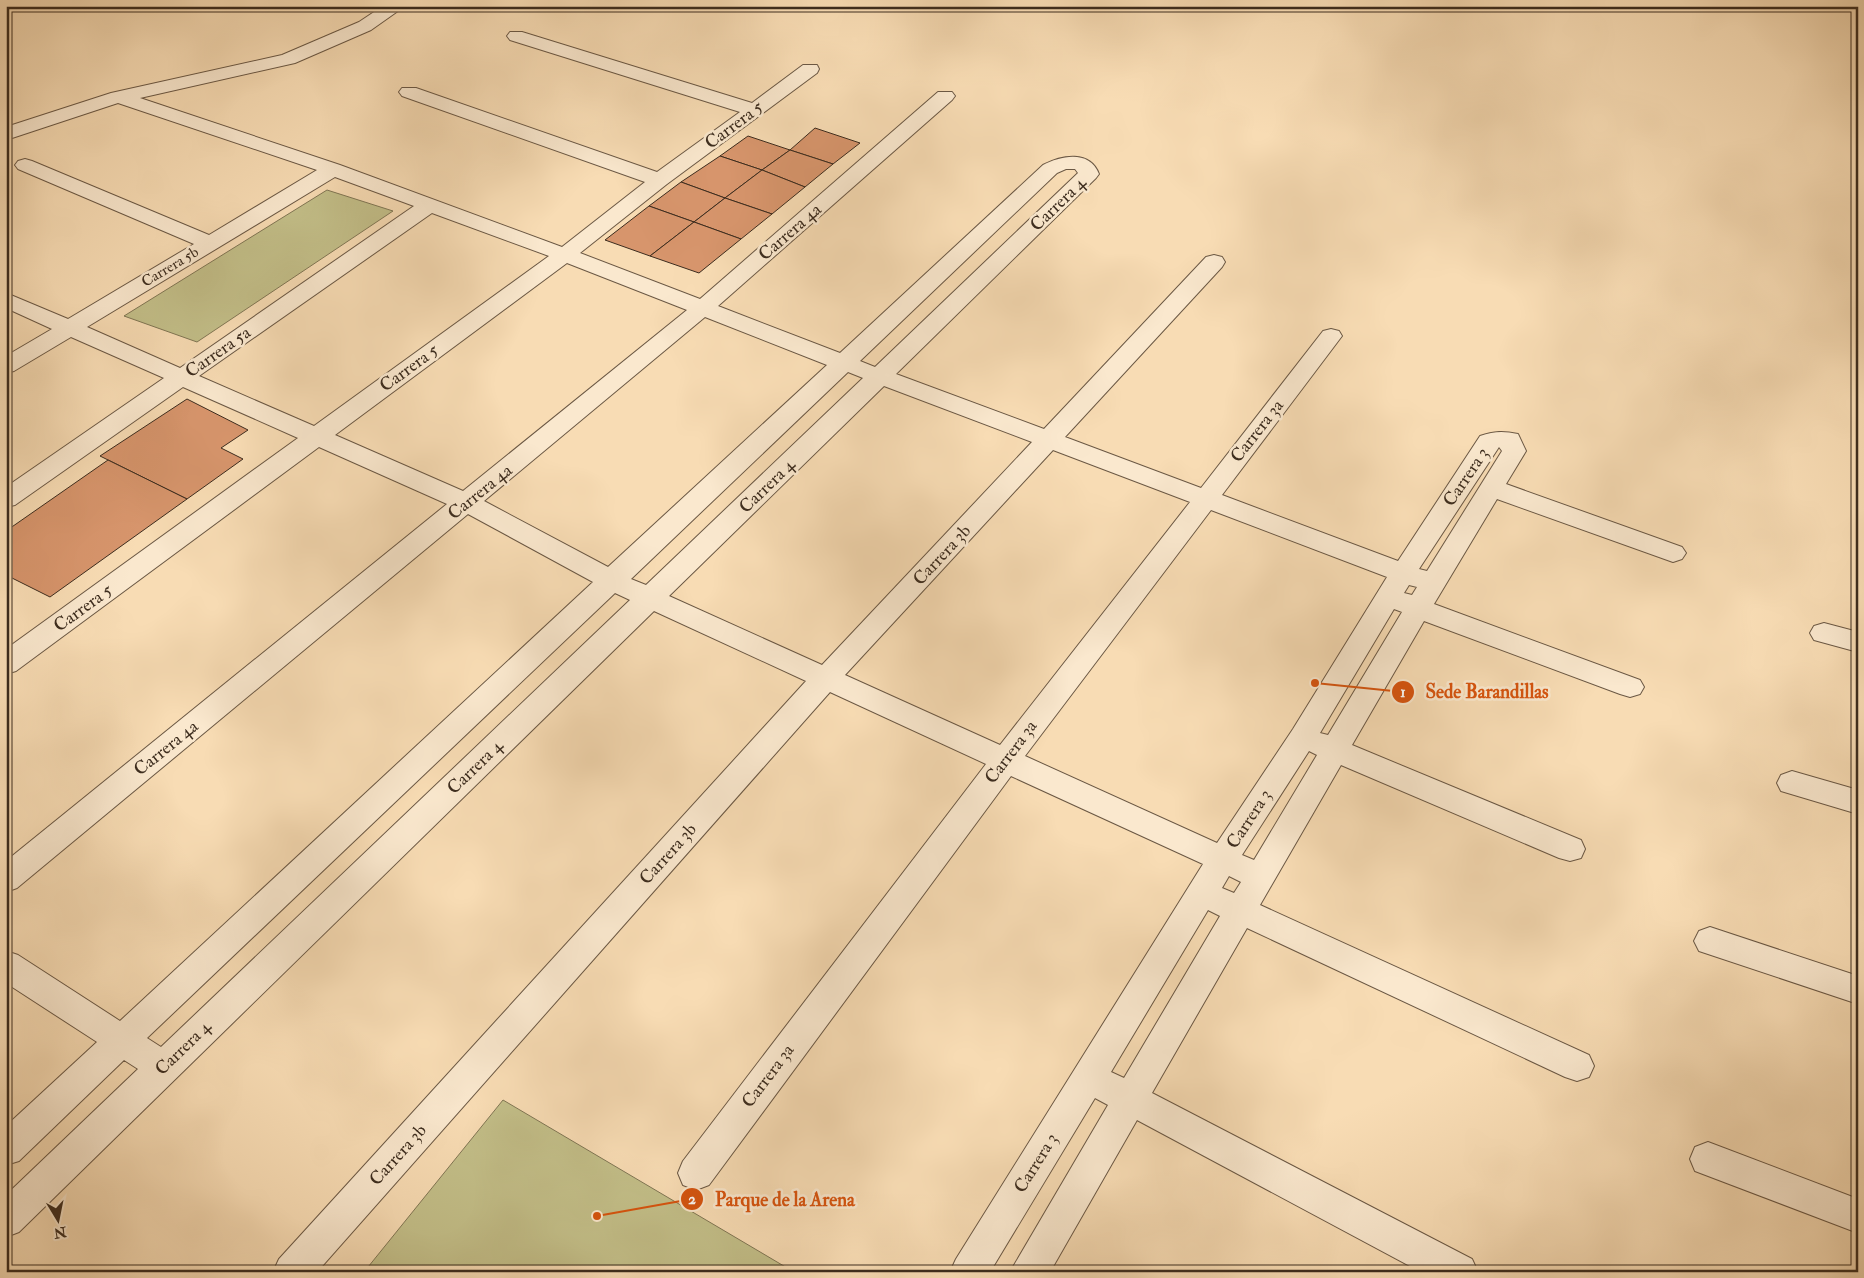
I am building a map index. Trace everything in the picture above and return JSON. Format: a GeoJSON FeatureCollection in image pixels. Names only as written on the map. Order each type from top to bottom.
{"type":"FeatureCollection","features":[{"type":"Feature","properties":{"kind":"street"},"geometry":{"type":"LineString","coordinates":[[6,134],[118,97],[288,59],[365,26],[396,6]]}},
{"type":"Feature","properties":{"kind":"street"},"geometry":{"type":"LineString","coordinates":[[516,36],[754,110]]}},
{"type":"Feature","properties":{"kind":"street","name":"Carrera 5"},"geometry":{"type":"LineString","coordinates":[[6,664],[565,255],[660,180],[810,68]]}},
{"type":"Feature","properties":{"kind":"street"},"geometry":{"type":"LineString","coordinates":[[409,92],[660,180]]}},
{"type":"Feature","properties":{"kind":"street","name":"Carrera 4a"},"geometry":{"type":"LineString","coordinates":[[6,879],[466,504],[704,307],[945,96]]}},
{"type":"Feature","properties":{"kind":"street"},"geometry":{"type":"LineString","coordinates":[[118,97],[430,205],[1205,498],[1396,585],[1425,596],[1630,687]]}},
{"type":"Feature","properties":{"kind":"street","name":"Carrera 4"},"geometry":{"type":"LineString","coordinates":[[6,1149],[1050,169],[1063,162],[1077,162],[1086,166],[1089,174],[651,599],[163,1066],[6,1220]]}},
{"type":"Feature","properties":{"kind":"street"},"geometry":{"type":"LineString","coordinates":[[25,166],[211,243]]}},
{"type":"Feature","properties":{"kind":"street","name":"Carrera 5b"},"geometry":{"type":"LineString","coordinates":[[6,366],[333,170]]}},
{"type":"Feature","properties":{"kind":"street","name":"Carrera 5a"},"geometry":{"type":"LineString","coordinates":[[6,499],[430,205]]}},
{"type":"Feature","properties":{"kind":"street","name":"Carrera 3b"},"geometry":{"type":"LineString","coordinates":[[292,1272],[825,679],[1214,262]]}},
{"type":"Feature","properties":{"kind":"street"},"geometry":{"type":"LineString","coordinates":[[6,300],[466,504],[612,581],[1262,877]]}},
{"type":"Feature","properties":{"kind":"street","name":"Carrera 3a"},"geometry":{"type":"LineString","coordinates":[[696,1173],[1004,761],[1331,336]]}},
{"type":"Feature","properties":{"kind":"street","name":"Carrera 3"},"geometry":{"type":"LineString","coordinates":[[969,1272],[1223,859],[1303,737],[1396,585],[1489,442],[1497,439],[1508,440],[1514,451],[1425,596],[1029,1272]]}},
{"type":"Feature","properties":{"kind":"street"},"geometry":{"type":"LineString","coordinates":[[1491,488],[1674,553]]}},
{"type":"Feature","properties":{"kind":"street"},"geometry":{"type":"LineString","coordinates":[[1824,633],[1858,642]]}},
{"type":"Feature","properties":{"kind":"street"},"geometry":{"type":"LineString","coordinates":[[1303,737],[1570,849]]}},
{"type":"Feature","properties":{"kind":"street"},"geometry":{"type":"LineString","coordinates":[[1792,783],[1858,802]]}},
{"type":"Feature","properties":{"kind":"street"},"geometry":{"type":"LineString","coordinates":[[1202,893],[1576,1066]]}},
{"type":"Feature","properties":{"kind":"street"},"geometry":{"type":"LineString","coordinates":[[1710,941],[1858,990]]}},
{"type":"Feature","properties":{"kind":"street"},"geometry":{"type":"LineString","coordinates":[[6,964],[163,1066]]}},
{"type":"Feature","properties":{"kind":"street"},"geometry":{"type":"LineString","coordinates":[[1088,1077],[1459,1272]]}},
{"type":"Feature","properties":{"kind":"street"},"geometry":{"type":"LineString","coordinates":[[1708,1159],[1858,1216]]}},
{"type":"Feature","properties":{"kind":"shaded area"},"geometry":{"type":"Polygon","coordinates":[[[327,190],[393,211],[197,342],[124,316],[327,190]]]}},
{"type":"Feature","properties":{"kind":"shaded area"},"geometry":{"type":"Polygon","coordinates":[[[503,1100],[794,1272],[364,1272],[503,1100]]]}},
{"type":"Feature","properties":{"kind":"building"},"geometry":{"type":"Polygon","coordinates":[[[815,128],[860,143],[833,164],[790,150],[815,128]]]}},
{"type":"Feature","properties":{"kind":"building"},"geometry":{"type":"Polygon","coordinates":[[[748,136],[790,150],[762,170],[720,156],[748,136]]]}},
{"type":"Feature","properties":{"kind":"building"},"geometry":{"type":"Polygon","coordinates":[[[790,150],[833,164],[805,187],[762,170],[790,150]]]}},
{"type":"Feature","properties":{"kind":"building"},"geometry":{"type":"Polygon","coordinates":[[[720,156],[762,170],[725,198],[681,182],[720,156]]]}},
{"type":"Feature","properties":{"kind":"building"},"geometry":{"type":"Polygon","coordinates":[[[762,170],[805,187],[772,214],[725,198],[762,170]]]}},
{"type":"Feature","properties":{"kind":"building"},"geometry":{"type":"Polygon","coordinates":[[[681,182],[725,198],[694,222],[649,206],[681,182]]]}},
{"type":"Feature","properties":{"kind":"building"},"geometry":{"type":"Polygon","coordinates":[[[725,198],[772,214],[741,239],[694,222],[725,198]]]}},
{"type":"Feature","properties":{"kind":"building"},"geometry":{"type":"Polygon","coordinates":[[[649,206],[694,222],[650,256],[605,240],[649,206]]]}},
{"type":"Feature","properties":{"kind":"building"},"geometry":{"type":"Polygon","coordinates":[[[694,222],[741,239],[699,273],[650,256],[694,222]]]}},
{"type":"Feature","properties":{"kind":"building"},"geometry":{"type":"Polygon","coordinates":[[[187,399],[248,430],[221,448],[243,459],[187,499],[100,456],[187,399]]]}},
{"type":"Feature","properties":{"kind":"building"},"geometry":{"type":"Polygon","coordinates":[[[108,460],[187,499],[50,597],[6,575],[6,531],[108,460]]]}},
{"type":"Feature","properties":{"kind":"place","name":"Sede Barandillas"},"geometry":{"type":"Point","coordinates":[1315,683]}},
{"type":"Feature","properties":{"kind":"place","name":"Parque de la Arena"},"geometry":{"type":"Point","coordinates":[597,1216]}}]}
